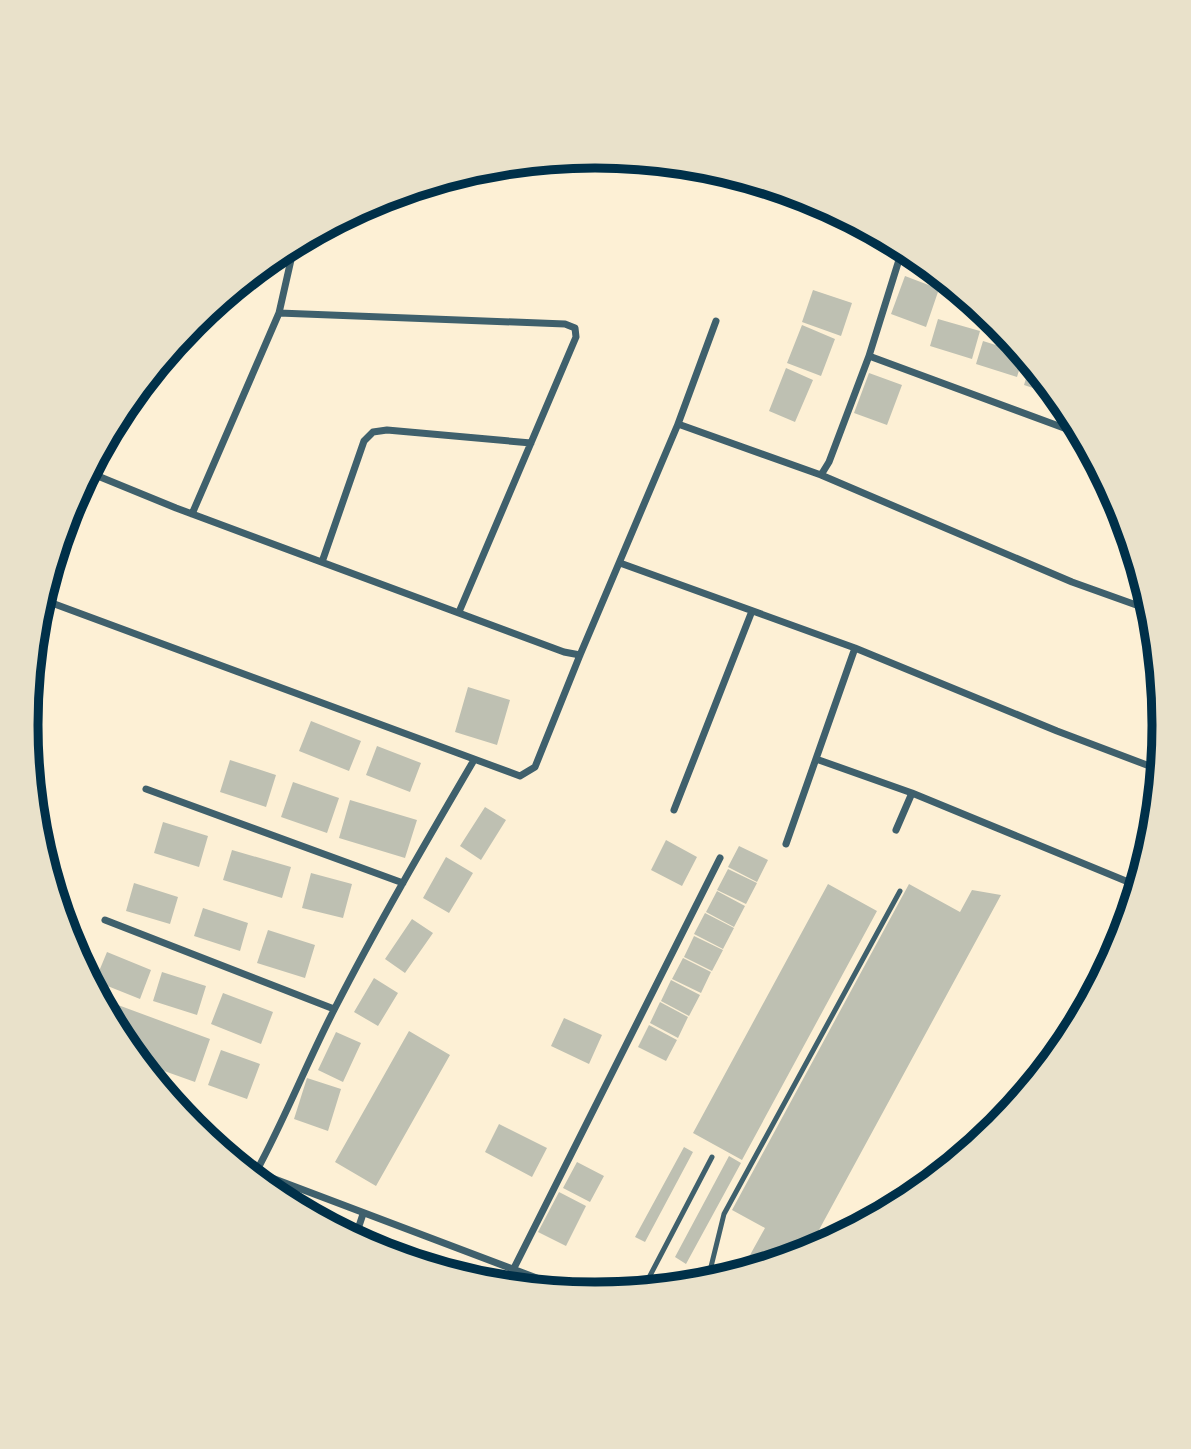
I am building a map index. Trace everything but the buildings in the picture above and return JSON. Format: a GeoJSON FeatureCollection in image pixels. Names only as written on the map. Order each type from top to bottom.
{"type":"FeatureCollection","features":[{"type":"Feature","properties":{"kind":"street"},"geometry":{"type":"LineString","coordinates":[[192,514],[279,313],[292,258]]}},
{"type":"Feature","properties":{"kind":"street"},"geometry":{"type":"LineString","coordinates":[[821,475],[829,462],[869,356],[900,258]]}},
{"type":"Feature","properties":{"kind":"street"},"geometry":{"type":"LineString","coordinates":[[279,313],[565,324],[575,328],[576,337],[459,612]]}},
{"type":"Feature","properties":{"kind":"street"},"geometry":{"type":"LineString","coordinates":[[52,603],[520,776],[535,767],[678,424],[716,321]]}},
{"type":"Feature","properties":{"kind":"street"},"geometry":{"type":"LineString","coordinates":[[869,356],[1068,429]]}},
{"type":"Feature","properties":{"kind":"street"},"geometry":{"type":"LineString","coordinates":[[678,424],[821,475],[1072,582],[1140,606]]}},
{"type":"Feature","properties":{"kind":"street"},"geometry":{"type":"LineString","coordinates":[[322,562],[364,441],[373,432],[387,430],[531,443]]}},
{"type":"Feature","properties":{"kind":"street"},"geometry":{"type":"LineString","coordinates":[[97,476],[192,514],[564,652],[580,655]]}},
{"type":"Feature","properties":{"kind":"street"},"geometry":{"type":"LineString","coordinates":[[620,563],[855,648],[1150,767]]}},
{"type":"Feature","properties":{"kind":"street"},"geometry":{"type":"LineString","coordinates":[[674,810],[752,611]]}},
{"type":"Feature","properties":{"kind":"street"},"geometry":{"type":"LineString","coordinates":[[786,844],[855,648]]}},
{"type":"Feature","properties":{"kind":"street"},"geometry":{"type":"LineString","coordinates":[[258,1168],[273,1142],[334,1009],[474,760]]}},
{"type":"Feature","properties":{"kind":"street"},"geometry":{"type":"LineString","coordinates":[[816,760],[912,793],[1130,882]]}},
{"type":"Feature","properties":{"kind":"street"},"geometry":{"type":"LineString","coordinates":[[146,789],[403,883]]}},
{"type":"Feature","properties":{"kind":"street"},"geometry":{"type":"LineString","coordinates":[[896,830],[912,793]]}},
{"type":"Feature","properties":{"kind":"street"},"geometry":{"type":"LineString","coordinates":[[513,1270],[720,858]]}},
{"type":"Feature","properties":{"kind":"street"},"geometry":{"type":"LineString","coordinates":[[105,920],[334,1009]]}},
{"type":"Feature","properties":{"kind":"street"},"geometry":{"type":"LineString","coordinates":[[274,1179],[535,1278]]}},
{"type":"Feature","properties":{"kind":"street"},"geometry":{"type":"LineString","coordinates":[[358,1228],[363,1214]]}},
{"type":"Feature","properties":{"kind":"lane"},"geometry":{"type":"LineString","coordinates":[[710,1270],[724,1214],[900,891]]}},
{"type":"Feature","properties":{"kind":"lane"},"geometry":{"type":"LineString","coordinates":[[648,1279],[712,1157]]}}]}
